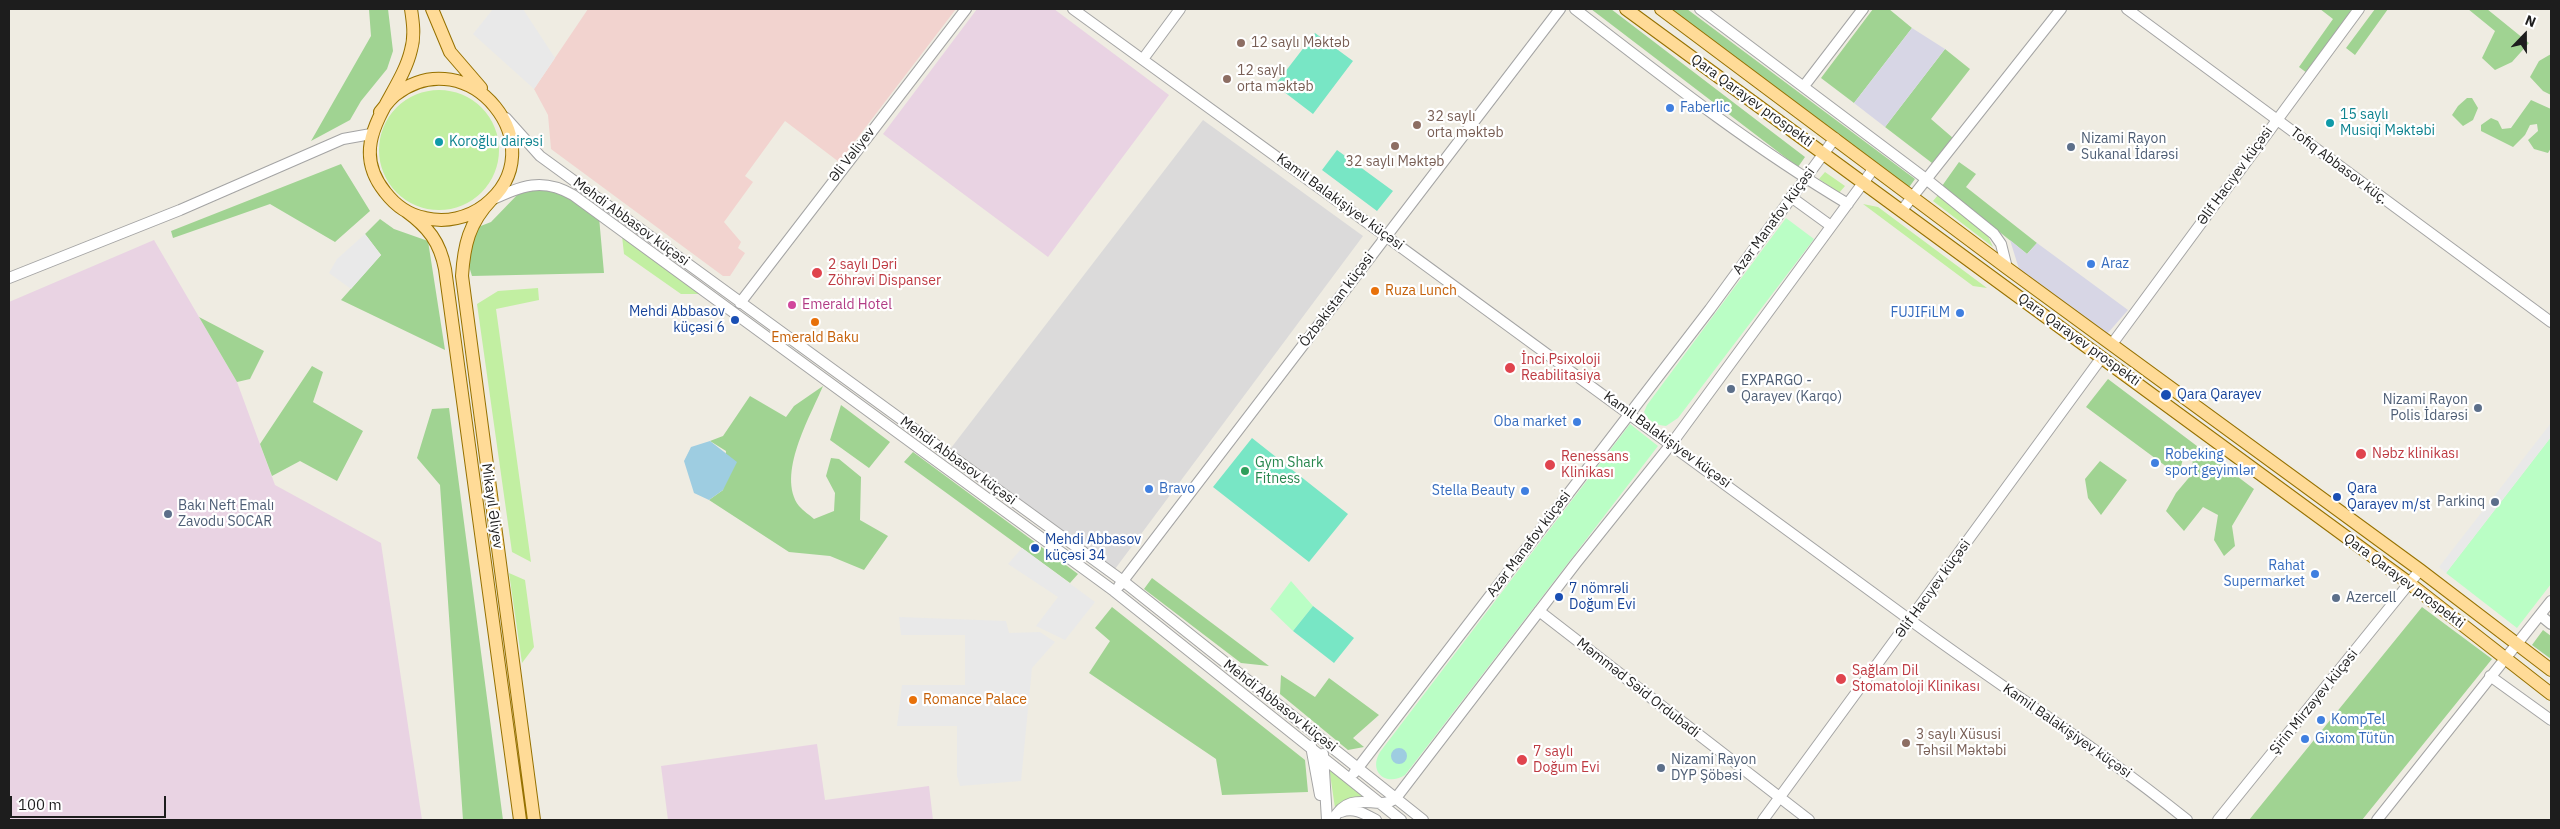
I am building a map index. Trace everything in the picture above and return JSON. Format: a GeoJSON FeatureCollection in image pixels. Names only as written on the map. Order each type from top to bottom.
{"type":"FeatureCollection","features":[{"type":"Feature","properties":{"kind":"main road"},"geometry":{"type":"LineString","coordinates":[[411,9],[412,50],[399,80],[380,112],[371,134],[370,152],[373,170],[380,187],[392,201],[406,211],[423,218],[450,219],[477,211],[491,200],[506,177],[512,152],[510,134],[504,118],[494,103],[450,52],[432,9]]}},
{"type":"Feature","properties":{"kind":"main road","name":"Qara Qarayev prospekti"},"geometry":{"type":"LineString","coordinates":[[1626,9],[1824,152],[2409,583],[2551,694]]}},
{"type":"Feature","properties":{"kind":"main road","name":"Qara Qarayev prospekti"},"geometry":{"type":"LineString","coordinates":[[1661,9],[2007,268],[2420,570],[2551,670]]}},
{"type":"Feature","properties":{"kind":"main road"},"geometry":{"type":"LineString","coordinates":[[380,112],[395,95],[407,88],[435,79],[457,81],[477,89],[494,103]]}},
{"type":"Feature","properties":{"kind":"main road","name":"Mikayıl Əliyev"},"geometry":{"type":"LineString","coordinates":[[491,200],[480,212],[468,233],[463,250],[462,276],[534,820]]}},
{"type":"Feature","properties":{"kind":"main road","name":"Mikayıl Əliyev"},"geometry":{"type":"LineString","coordinates":[[406,211],[432,233],[439,245],[445,269],[520,820]]}},
{"type":"Feature","properties":{"kind":"street","name":"Əli Vəliyev"},"geometry":{"type":"LineString","coordinates":[[740,302],[966,9]]}},
{"type":"Feature","properties":{"kind":"street","name":"Kamil Balakişiyev küçəsi"},"geometry":{"type":"LineString","coordinates":[[1073,9],[1672,443],[1910,620],[2142,784],[2187,820]]}},
{"type":"Feature","properties":{"kind":"street"},"geometry":{"type":"LineString","coordinates":[[1143,59],[1180,9]]}},
{"type":"Feature","properties":{"kind":"street","name":"Özbəkistan küçəsi"},"geometry":{"type":"LineString","coordinates":[[1114,591],[1560,9]]}},
{"type":"Feature","properties":{"kind":"street"},"geometry":{"type":"LineString","coordinates":[[1575,9],[1648,65],[1804,178],[1848,204]]}},
{"type":"Feature","properties":{"kind":"street"},"geometry":{"type":"LineString","coordinates":[[1700,9],[1926,179],[1994,234],[2001,244],[2007,268]]}},
{"type":"Feature","properties":{"kind":"street"},"geometry":{"type":"LineString","coordinates":[[1804,86],[1863,9]]}},
{"type":"Feature","properties":{"kind":"street"},"geometry":{"type":"LineString","coordinates":[[1902,210],[2006,81],[2061,9]]}},
{"type":"Feature","properties":{"kind":"street","name":"Tofiq Abbasov küç."},"geometry":{"type":"LineString","coordinates":[[2127,9],[2551,322]]}},
{"type":"Feature","properties":{"kind":"street","name":"Əlif Hacıyev küçəsi"},"geometry":{"type":"LineString","coordinates":[[2112,344],[2359,9]]}},
{"type":"Feature","properties":{"kind":"street","name":"Mehdi Abbasov küçəsi"},"geometry":{"type":"LineString","coordinates":[[494,103],[540,156],[1123,581],[1423,820]]}},
{"type":"Feature","properties":{"kind":"street"},"geometry":{"type":"LineString","coordinates":[[9,278],[180,210],[343,139],[371,134]]}},
{"type":"Feature","properties":{"kind":"street","name":"Azər Manafov küçəsi"},"geometry":{"type":"LineString","coordinates":[[1357,767],[1710,309],[1835,138]]}},
{"type":"Feature","properties":{"kind":"street"},"geometry":{"type":"LineString","coordinates":[[1336,817],[1352,803],[1389,802],[1396,798],[1539,611],[1672,443],[1874,168]]}},
{"type":"Feature","properties":{"kind":"street","name":"Mehdi Abbasov küçəsi"},"geometry":{"type":"LineString","coordinates":[[491,200],[531,184],[560,187],[573,195],[1114,591],[1311,746],[1401,820]]}},
{"type":"Feature","properties":{"kind":"street"},"geometry":{"type":"LineString","coordinates":[[1791,197],[1831,226]]}},
{"type":"Feature","properties":{"kind":"street","name":"Əlif Hacıyev küçəsi"},"geometry":{"type":"LineString","coordinates":[[1763,820],[2102,358]]}},
{"type":"Feature","properties":{"kind":"street","name":"Şirin Mirzəyev küçəsi"},"geometry":{"type":"LineString","coordinates":[[2218,820],[2420,570]]}},
{"type":"Feature","properties":{"kind":"street"},"geometry":{"type":"LineString","coordinates":[[2377,820],[2551,600]]}},
{"type":"Feature","properties":{"kind":"street","name":"Məmməd Səid Ordubadi"},"geometry":{"type":"LineString","coordinates":[[1539,611],[1809,820]]}},
{"type":"Feature","properties":{"kind":"street"},"geometry":{"type":"LineString","coordinates":[[2540,615],[2551,624]]}},
{"type":"Feature","properties":{"kind":"street"},"geometry":{"type":"LineString","coordinates":[[2490,676],[2551,720]]}},
{"type":"Feature","properties":{"kind":"street"},"geometry":{"type":"LineString","coordinates":[[1323,739],[1325,820]]}},
{"type":"Feature","properties":{"kind":"street"},"geometry":{"type":"LineString","coordinates":[[1311,746],[1325,820]]}},
{"type":"Feature","properties":{"kind":"street"},"geometry":{"type":"LineString","coordinates":[[1355,782],[1354,777],[1357,767]]}},
{"type":"Feature","properties":{"kind":"street"},"geometry":{"type":"LineString","coordinates":[[1336,817],[1353,810],[1376,820]]}},
{"type":"Feature","properties":{"kind":"shaded area"},"geometry":{"type":"Polygon","coordinates":[[[493,9],[523,9],[555,58],[534,89],[473,34],[493,9]]]}},
{"type":"Feature","properties":{"kind":"shaded area"},"geometry":{"type":"Polygon","coordinates":[[[588,9],[956,9],[839,162],[785,121],[745,176],[753,182],[724,222],[741,242],[738,248],[745,253],[730,276],[723,276],[551,149],[548,115],[534,89],[588,9]]]}},
{"type":"Feature","properties":{"kind":"shaded area"},"geometry":{"type":"Polygon","coordinates":[[[977,9],[1054,9],[1169,95],[1048,257],[883,134],[977,9]]]}},
{"type":"Feature","properties":{"kind":"shaded area"},"geometry":{"type":"Polygon","coordinates":[[[1912,28],[1945,49],[1885,127],[1854,103],[1912,28]]]}},
{"type":"Feature","properties":{"kind":"shaded area"},"geometry":{"type":"Polygon","coordinates":[[[1203,120],[1363,236],[1115,569],[951,448],[1203,120]]]}},
{"type":"Feature","properties":{"kind":"shaded area"},"geometry":{"type":"Polygon","coordinates":[[[365,234],[381,255],[351,289],[329,273],[337,259],[365,234]]]}},
{"type":"Feature","properties":{"kind":"shaded area","name":"Bakı Neft Emalı Zavodu SOCAR"},"geometry":{"type":"Polygon","coordinates":[[[154,240],[237,382],[275,485],[381,543],[422,820],[9,820],[9,302],[154,240]]]}},
{"type":"Feature","properties":{"kind":"shaded area"},"geometry":{"type":"Polygon","coordinates":[[[2010,240],[2027,254],[2037,243],[2128,310],[2107,334],[2019,269],[2010,240]]]}},
{"type":"Feature","properties":{"kind":"shaded area","name":"Parkinq"},"geometry":{"type":"Polygon","coordinates":[[[2551,423],[2551,437],[2446,573],[2439,567],[2551,423]]]}},
{"type":"Feature","properties":{"kind":"shaded area"},"geometry":{"type":"Polygon","coordinates":[[[1022,548],[1095,602],[1065,640],[1036,626],[1058,597],[1008,564],[1022,548]]]}},
{"type":"Feature","properties":{"kind":"shaded area"},"geometry":{"type":"Polygon","coordinates":[[[899,617],[1006,621],[1009,633],[1040,632],[1055,642],[1032,668],[1021,781],[960,786],[957,776],[957,726],[897,726],[902,685],[965,685],[965,635],[901,635],[899,617]]]}},
{"type":"Feature","properties":{"kind":"shaded area"},"geometry":{"type":"Polygon","coordinates":[[[817,744],[825,800],[929,786],[933,820],[668,820],[661,766],[817,744]]]}},
{"type":"Feature","properties":{"kind":"green space"},"geometry":{"type":"Polygon","coordinates":[[[369,9],[388,9],[393,51],[387,69],[361,101],[350,120],[311,141],[371,36],[369,9]]]}},
{"type":"Feature","properties":{"kind":"green space"},"geometry":{"type":"Polygon","coordinates":[[[1591,9],[1611,9],[1805,157],[1798,167],[1591,9]]]}},
{"type":"Feature","properties":{"kind":"green space"},"geometry":{"type":"Polygon","coordinates":[[[1665,9],[1687,9],[1915,179],[1907,190],[1665,9]]]}},
{"type":"Feature","properties":{"kind":"green space"},"geometry":{"type":"Polygon","coordinates":[[[1873,9],[1889,9],[1912,28],[1854,103],[1821,78],[1873,9]]]}},
{"type":"Feature","properties":{"kind":"green space"},"geometry":{"type":"Polygon","coordinates":[[[2320,9],[2353,9],[2307,73],[2299,67],[2333,19],[2320,9]]]}},
{"type":"Feature","properties":{"kind":"green space"},"geometry":{"type":"Polygon","coordinates":[[[2375,9],[2388,9],[2355,55],[2346,48],[2375,9]]]}},
{"type":"Feature","properties":{"kind":"green space"},"geometry":{"type":"Polygon","coordinates":[[[2468,9],[2487,9],[2529,43],[2512,62],[2495,70],[2482,58],[2495,31],[2468,9]]]}},
{"type":"Feature","properties":{"kind":"green space"},"geometry":{"type":"Polygon","coordinates":[[[1315,33],[1353,61],[1313,114],[1275,85],[1315,33]]]}},
{"type":"Feature","properties":{"kind":"green space"},"geometry":{"type":"Polygon","coordinates":[[[1945,49],[1970,69],[1931,119],[1953,138],[1932,163],[1885,127],[1945,49]]]}},
{"type":"Feature","properties":{"kind":"green space"},"geometry":{"type":"Polygon","coordinates":[[[2551,54],[2551,95],[2543,91],[2530,77],[2539,61],[2551,54]]]}},
{"type":"Feature","properties":{"kind":"green space","name":"Koroğlu dairəsi"},"geometry":{"type":"Polygon","coordinates":[[[439,90],[451,91],[462,95],[472,100],[481,108],[489,117],[494,127],[498,138],[498,162],[494,173],[489,183],[481,192],[472,200],[462,205],[451,209],[439,210],[427,209],[416,205],[406,200],[397,192],[389,183],[384,173],[380,162],[379,150],[380,138],[384,127],[389,117],[397,108],[406,100],[416,95],[427,91],[439,90]]]}},
{"type":"Feature","properties":{"kind":"green space"},"geometry":{"type":"Polygon","coordinates":[[[2467,98],[2472,98],[2478,108],[2473,120],[2463,126],[2452,115],[2467,98]]]}},
{"type":"Feature","properties":{"kind":"green space"},"geometry":{"type":"Polygon","coordinates":[[[2531,100],[2551,109],[2551,148],[2548,153],[2534,149],[2528,140],[2538,131],[2537,124],[2530,125],[2525,135],[2513,147],[2481,131],[2481,125],[2491,118],[2498,121],[2502,129],[2511,128],[2531,100]]]}},
{"type":"Feature","properties":{"kind":"green space"},"geometry":{"type":"Polygon","coordinates":[[[1337,150],[1393,191],[1377,211],[1322,170],[1337,150]]]}},
{"type":"Feature","properties":{"kind":"green space"},"geometry":{"type":"Polygon","coordinates":[[[1959,162],[1976,174],[1966,187],[2037,243],[2027,254],[1942,186],[1959,162]]]}},
{"type":"Feature","properties":{"kind":"green space"},"geometry":{"type":"Polygon","coordinates":[[[341,164],[370,211],[335,242],[270,204],[173,238],[171,231],[341,164]]]}},
{"type":"Feature","properties":{"kind":"green space"},"geometry":{"type":"Polygon","coordinates":[[[1825,172],[1845,186],[1839,193],[1819,179],[1825,172]]]}},
{"type":"Feature","properties":{"kind":"green space"},"geometry":{"type":"Polygon","coordinates":[[[534,188],[557,190],[599,217],[604,273],[472,276],[468,263],[473,229],[491,222],[520,192],[534,188]]]}},
{"type":"Feature","properties":{"kind":"green space"},"geometry":{"type":"Polygon","coordinates":[[[1938,195],[1988,236],[1993,247],[1933,201],[1938,195]]]}},
{"type":"Feature","properties":{"kind":"green space"},"geometry":{"type":"Polygon","coordinates":[[[1863,204],[1878,207],[1987,288],[1973,286],[1863,204]]]}},
{"type":"Feature","properties":{"kind":"green space"},"geometry":{"type":"Polygon","coordinates":[[[1786,218],[1814,239],[1678,418],[1666,426],[1653,422],[1644,412],[1647,405],[1786,218]]]}},
{"type":"Feature","properties":{"kind":"green space"},"geometry":{"type":"Polygon","coordinates":[[[380,219],[394,229],[428,241],[445,350],[341,300],[381,255],[365,234],[380,219]]]}},
{"type":"Feature","properties":{"kind":"green space"},"geometry":{"type":"Polygon","coordinates":[[[622,236],[700,294],[681,294],[624,254],[622,236]]]}},
{"type":"Feature","properties":{"kind":"green space"},"geometry":{"type":"Polygon","coordinates":[[[538,288],[539,300],[496,309],[531,562],[512,552],[477,304],[498,291],[538,288]]]}},
{"type":"Feature","properties":{"kind":"green space"},"geometry":{"type":"Polygon","coordinates":[[[199,317],[264,351],[250,379],[237,382],[199,317]]]}},
{"type":"Feature","properties":{"kind":"green space"},"geometry":{"type":"Polygon","coordinates":[[[312,366],[323,372],[313,402],[363,431],[337,481],[300,461],[272,476],[260,444],[312,366]]]}},
{"type":"Feature","properties":{"kind":"green space"},"geometry":{"type":"Polygon","coordinates":[[[2108,379],[2254,489],[2232,526],[2235,546],[2224,556],[2214,540],[2218,515],[2203,507],[2184,531],[2166,511],[2176,493],[2192,474],[2193,454],[2185,452],[2181,466],[2171,470],[2086,407],[2108,379]]]}},
{"type":"Feature","properties":{"kind":"green space"},"geometry":{"type":"Polygon","coordinates":[[[823,386],[804,429],[793,463],[791,479],[793,493],[802,510],[814,519],[834,511],[835,493],[826,476],[831,458],[839,459],[861,477],[860,520],[888,536],[864,570],[830,556],[789,552],[709,500],[723,490],[726,451],[710,441],[723,436],[750,396],[786,417],[794,406],[823,386]]]}},
{"type":"Feature","properties":{"kind":"green space"},"geometry":{"type":"Polygon","coordinates":[[[841,405],[890,442],[869,468],[830,440],[841,405]]]}},
{"type":"Feature","properties":{"kind":"green space"},"geometry":{"type":"Polygon","coordinates":[[[449,408],[503,820],[463,820],[440,485],[417,458],[432,409],[449,408]]]}},
{"type":"Feature","properties":{"kind":"green space"},"geometry":{"type":"Polygon","coordinates":[[[1630,424],[1658,446],[1405,775],[1391,779],[1381,776],[1376,766],[1380,752],[1630,424]]]}},
{"type":"Feature","properties":{"kind":"green space"},"geometry":{"type":"Polygon","coordinates":[[[2551,437],[2551,584],[2517,628],[2446,573],[2551,437]]]}},
{"type":"Feature","properties":{"kind":"green space"},"geometry":{"type":"Polygon","coordinates":[[[1252,438],[1348,514],[1309,562],[1213,487],[1252,438]]]}},
{"type":"Feature","properties":{"kind":"green space"},"geometry":{"type":"Polygon","coordinates":[[[913,452],[1078,574],[1070,583],[904,462],[913,452]]]}},
{"type":"Feature","properties":{"kind":"green space"},"geometry":{"type":"Polygon","coordinates":[[[2100,461],[2127,480],[2101,515],[2088,498],[2085,479],[2100,461]]]}},
{"type":"Feature","properties":{"kind":"green space"},"geometry":{"type":"Polygon","coordinates":[[[509,573],[525,580],[534,647],[522,663],[509,573]]]}},
{"type":"Feature","properties":{"kind":"green space"},"geometry":{"type":"Polygon","coordinates":[[[1152,578],[1269,666],[1241,663],[1144,589],[1152,578]]]}},
{"type":"Feature","properties":{"kind":"green space"},"geometry":{"type":"Polygon","coordinates":[[[1291,581],[1313,606],[1293,631],[1270,609],[1291,581]]]}},
{"type":"Feature","properties":{"kind":"green space"},"geometry":{"type":"Polygon","coordinates":[[[1313,606],[1354,638],[1334,663],[1293,631],[1313,606]]]}},
{"type":"Feature","properties":{"kind":"green space"},"geometry":{"type":"Polygon","coordinates":[[[1112,607],[1305,760],[1308,792],[1222,795],[1216,759],[1089,673],[1110,641],[1095,628],[1112,607]]]}},
{"type":"Feature","properties":{"kind":"green space"},"geometry":{"type":"Polygon","coordinates":[[[2422,607],[2492,659],[2362,820],[2249,820],[2422,607]]]}},
{"type":"Feature","properties":{"kind":"green space"},"geometry":{"type":"Polygon","coordinates":[[[2543,630],[2551,636],[2551,659],[2532,645],[2543,630]]]}},
{"type":"Feature","properties":{"kind":"green space"},"geometry":{"type":"Polygon","coordinates":[[[1281,675],[1315,697],[1329,678],[1379,715],[1353,738],[1364,747],[1348,750],[1280,694],[1281,675]]]}},
{"type":"Feature","properties":{"kind":"green space"},"geometry":{"type":"Polygon","coordinates":[[[1329,767],[1364,796],[1343,801],[1335,808],[1329,767]]]}},
{"type":"Feature","properties":{"kind":"water"},"geometry":{"type":"Polygon","coordinates":[[[710,441],[737,462],[723,490],[709,500],[694,493],[684,461],[691,447],[710,441]]]}},
{"type":"Feature","properties":{"kind":"water"},"geometry":{"type":"Polygon","coordinates":[[[1399,748],[1405,750],[1407,756],[1405,762],[1399,764],[1393,762],[1391,756],[1393,750],[1399,748]]]}},
{"type":"Feature","properties":{"kind":"place","name":"12 saylı Məktəb"},"geometry":{"type":"Point","coordinates":[1241,43]}},
{"type":"Feature","properties":{"kind":"place","name":"12 saylı orta məktəb"},"geometry":{"type":"Point","coordinates":[1227,79]}},
{"type":"Feature","properties":{"kind":"place","name":"Faberlic"},"geometry":{"type":"Point","coordinates":[1670,108]}},
{"type":"Feature","properties":{"kind":"place","name":"15 saylı Musiqi Məktəbi"},"geometry":{"type":"Point","coordinates":[2330,123]}},
{"type":"Feature","properties":{"kind":"place","name":"32 saylı orta məktəb"},"geometry":{"type":"Point","coordinates":[1417,125]}},
{"type":"Feature","properties":{"kind":"place","name":"Koroğlu dairəsi"},"geometry":{"type":"Point","coordinates":[439,142]}},
{"type":"Feature","properties":{"kind":"place","name":"32 saylı Məktəb"},"geometry":{"type":"Point","coordinates":[1395,146]}},
{"type":"Feature","properties":{"kind":"place","name":"Nizami Rayon Sukanal İdarəsi"},"geometry":{"type":"Point","coordinates":[2071,147]}},
{"type":"Feature","properties":{"kind":"place","name":"Araz"},"geometry":{"type":"Point","coordinates":[2091,264]}},
{"type":"Feature","properties":{"kind":"place","name":"2 saylı Dəri Zöhrəvi Dispanser"},"geometry":{"type":"Point","coordinates":[817,273]}},
{"type":"Feature","properties":{"kind":"place","name":"Ruza Lunch"},"geometry":{"type":"Point","coordinates":[1375,291]}},
{"type":"Feature","properties":{"kind":"place","name":"Emerald Hotel"},"geometry":{"type":"Point","coordinates":[792,305]}},
{"type":"Feature","properties":{"kind":"place","name":"FUJIFiLM"},"geometry":{"type":"Point","coordinates":[1960,313]}},
{"type":"Feature","properties":{"kind":"place","name":"Mehdi Abbasov küçəsi 6"},"geometry":{"type":"Point","coordinates":[735,320]}},
{"type":"Feature","properties":{"kind":"place","name":"Emerald Baku"},"geometry":{"type":"Point","coordinates":[815,322]}},
{"type":"Feature","properties":{"kind":"place","name":"İnci Psixoloji Reabilitasiya"},"geometry":{"type":"Point","coordinates":[1510,368]}},
{"type":"Feature","properties":{"kind":"place","name":"EXPARGO - Qarayev (Karqo)"},"geometry":{"type":"Point","coordinates":[1731,389]}},
{"type":"Feature","properties":{"kind":"place","name":"Qara Qarayev"},"geometry":{"type":"Point","coordinates":[2166,395]}},
{"type":"Feature","properties":{"kind":"place","name":"Nizami Rayon Polis İdarəsi"},"geometry":{"type":"Point","coordinates":[2478,408]}},
{"type":"Feature","properties":{"kind":"place","name":"Oba market"},"geometry":{"type":"Point","coordinates":[1577,422]}},
{"type":"Feature","properties":{"kind":"place","name":"Nəbz klinikası"},"geometry":{"type":"Point","coordinates":[2361,454]}},
{"type":"Feature","properties":{"kind":"place","name":"Robeking sport geyimlər"},"geometry":{"type":"Point","coordinates":[2155,463]}},
{"type":"Feature","properties":{"kind":"place","name":"Renessans Klinikası"},"geometry":{"type":"Point","coordinates":[1550,465]}},
{"type":"Feature","properties":{"kind":"place","name":"Gym Shark Fitness"},"geometry":{"type":"Point","coordinates":[1245,471]}},
{"type":"Feature","properties":{"kind":"place","name":"Bravo"},"geometry":{"type":"Point","coordinates":[1149,489]}},
{"type":"Feature","properties":{"kind":"place","name":"Stella Beauty"},"geometry":{"type":"Point","coordinates":[1525,491]}},
{"type":"Feature","properties":{"kind":"place","name":"Qara Qarayev m/st"},"geometry":{"type":"Point","coordinates":[2337,497]}},
{"type":"Feature","properties":{"kind":"place","name":"Parkinq"},"geometry":{"type":"Point","coordinates":[2495,502]}},
{"type":"Feature","properties":{"kind":"place","name":"Bakı Neft Emalı Zavodu SOCAR"},"geometry":{"type":"Point","coordinates":[168,514]}},
{"type":"Feature","properties":{"kind":"place","name":"Mehdi Abbasov küçəsi 34"},"geometry":{"type":"Point","coordinates":[1035,548]}},
{"type":"Feature","properties":{"kind":"place","name":"Rahat Supermarket"},"geometry":{"type":"Point","coordinates":[2315,574]}},
{"type":"Feature","properties":{"kind":"place","name":"7 nömrəli Doğum Evi"},"geometry":{"type":"Point","coordinates":[1559,597]}},
{"type":"Feature","properties":{"kind":"place","name":"Azercell"},"geometry":{"type":"Point","coordinates":[2336,598]}},
{"type":"Feature","properties":{"kind":"place","name":"Sağlam Dil Stomatoloji Klinikası"},"geometry":{"type":"Point","coordinates":[1841,679]}},
{"type":"Feature","properties":{"kind":"place","name":"Romance Palace"},"geometry":{"type":"Point","coordinates":[913,700]}},
{"type":"Feature","properties":{"kind":"place","name":"KompTel"},"geometry":{"type":"Point","coordinates":[2321,720]}},
{"type":"Feature","properties":{"kind":"place","name":"Gixom Tütün"},"geometry":{"type":"Point","coordinates":[2305,739]}},
{"type":"Feature","properties":{"kind":"place","name":"3 saylı Xüsusi Təhsil Məktəbi"},"geometry":{"type":"Point","coordinates":[1906,743]}},
{"type":"Feature","properties":{"kind":"place","name":"7 saylı Doğum Evi"},"geometry":{"type":"Point","coordinates":[1522,760]}},
{"type":"Feature","properties":{"kind":"place","name":"Nizami Rayon DYP Şöbəsi"},"geometry":{"type":"Point","coordinates":[1661,768]}}]}
